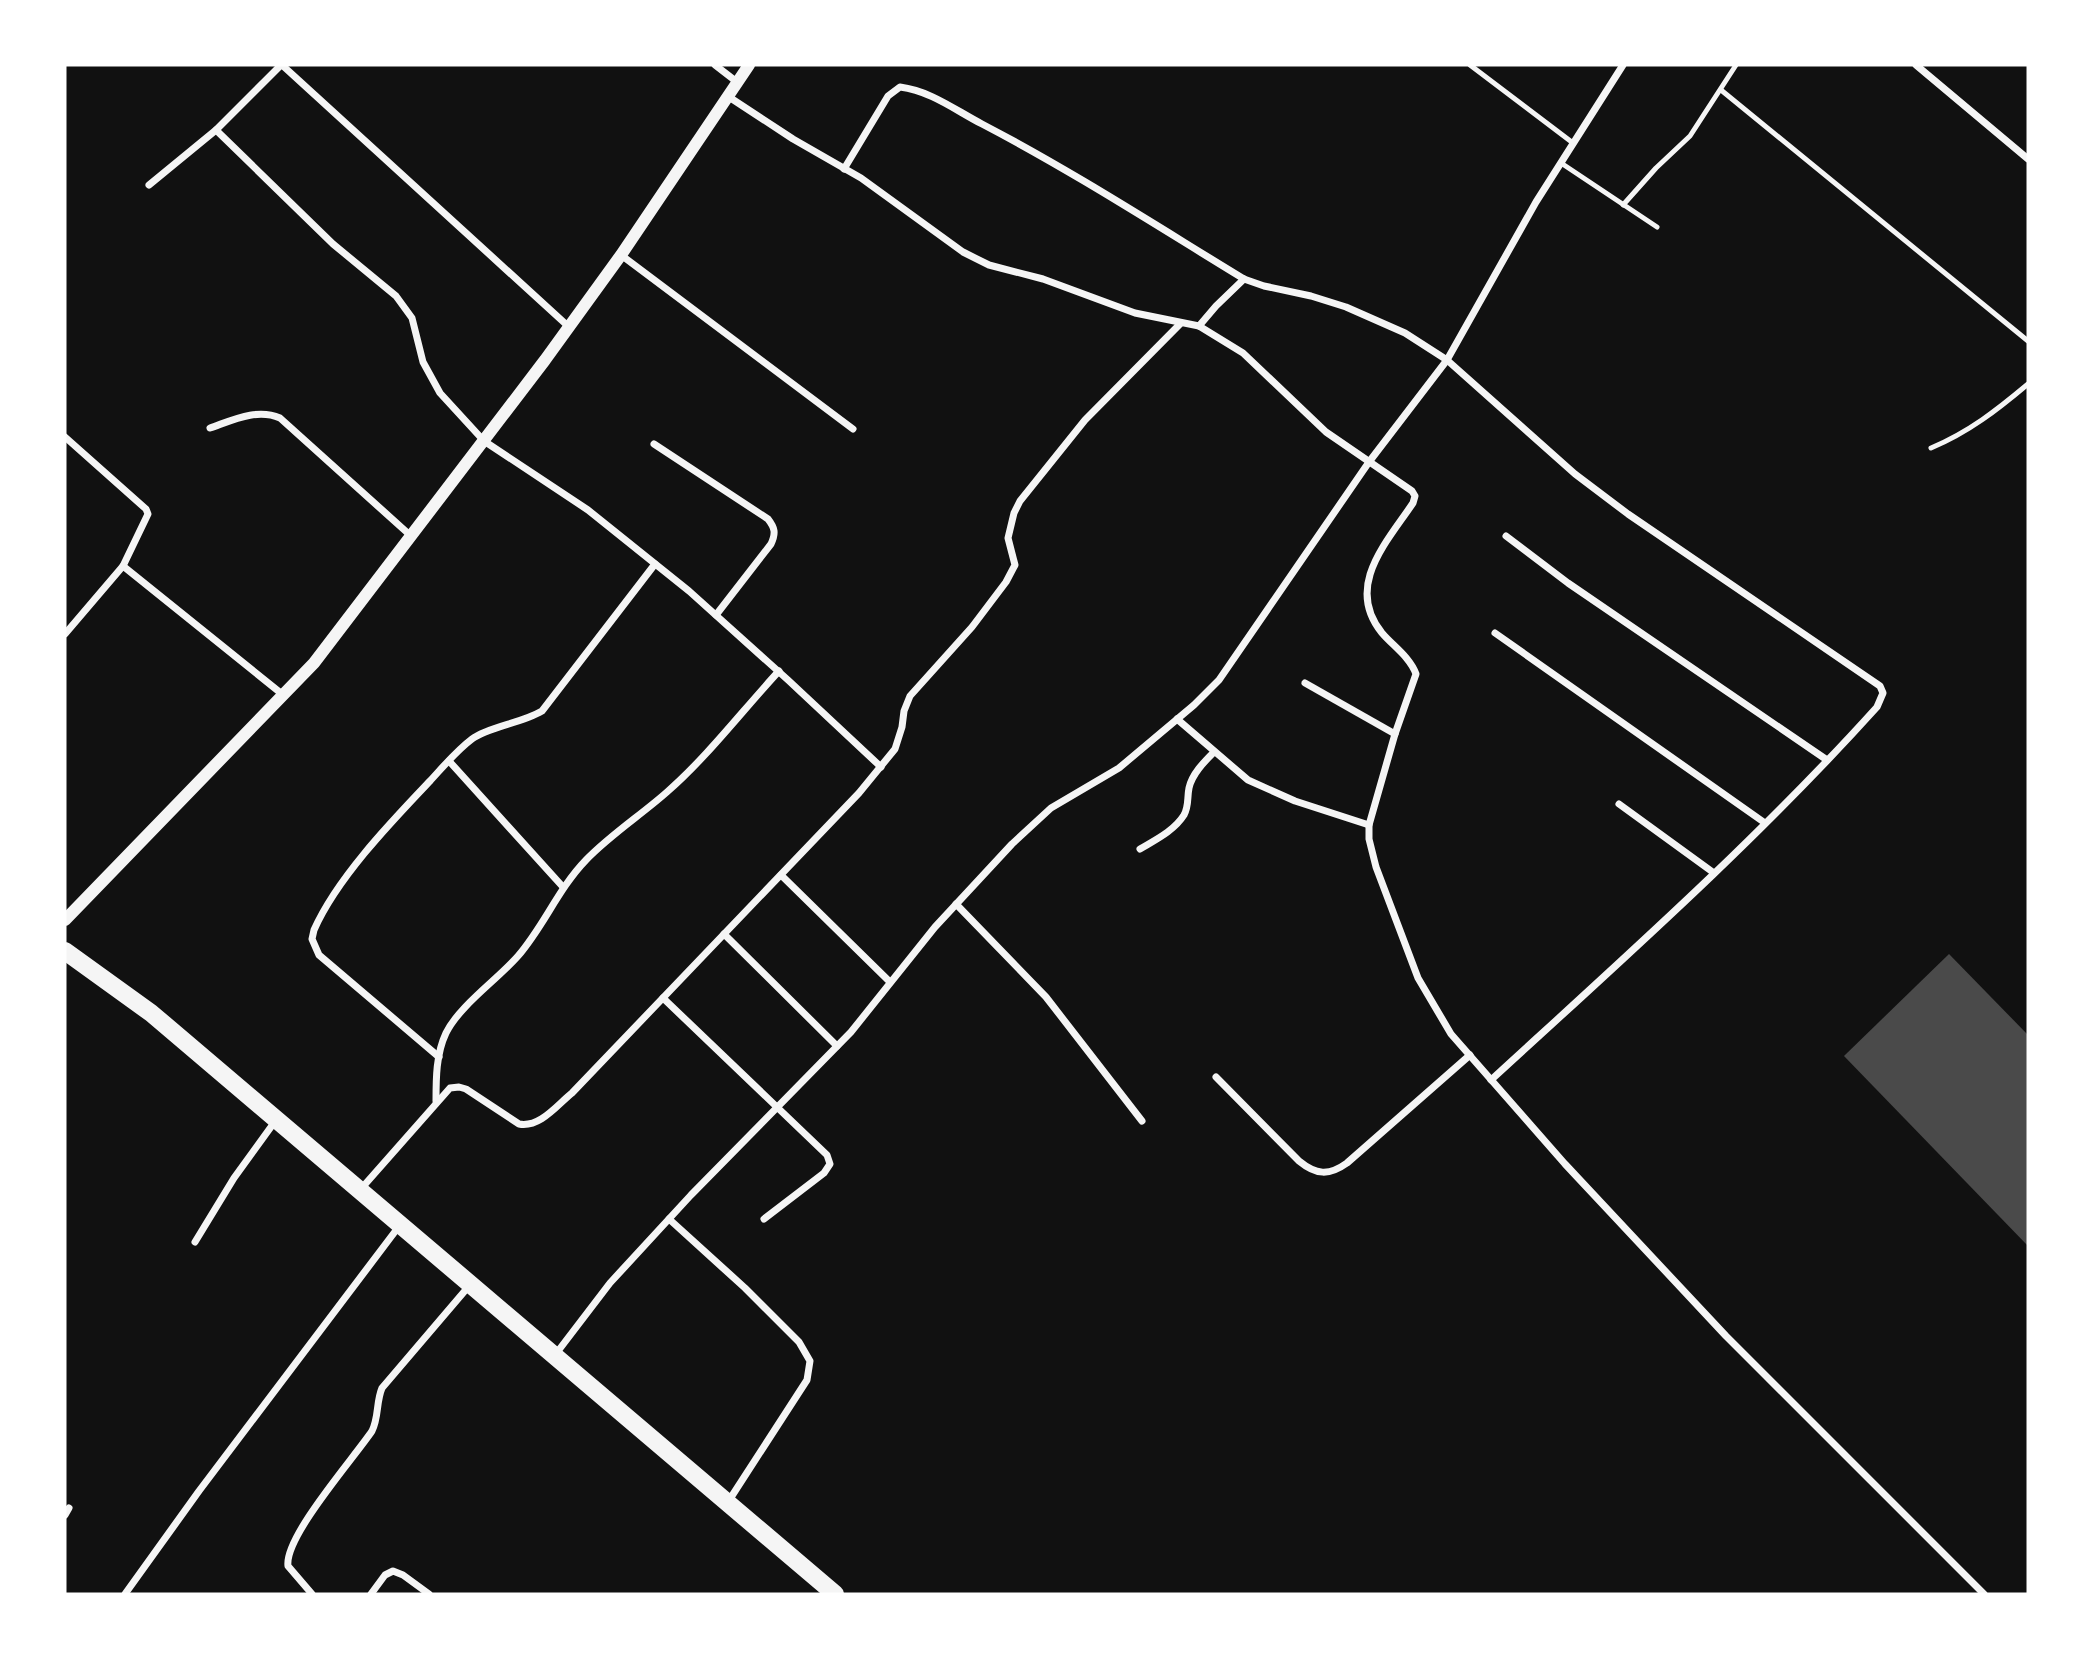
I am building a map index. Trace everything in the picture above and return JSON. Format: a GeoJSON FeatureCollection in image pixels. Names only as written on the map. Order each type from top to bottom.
{"type":"FeatureCollection","features":[{"type":"Feature","properties":{"kind":"main road"},"geometry":{"type":"LineString","coordinates":[[65,951],[151,1013],[835,1594]]}},
{"type":"Feature","properties":{"kind":"street"},"geometry":{"type":"LineString","coordinates":[[149,186],[216,130],[281,65],[569,327]]}},
{"type":"Feature","properties":{"kind":"street"},"geometry":{"type":"LineString","coordinates":[[715,65],[737,82]]}},
{"type":"Feature","properties":{"kind":"street"},"geometry":{"type":"LineString","coordinates":[[65,920],[314,663],[569,327],[749,65]]}},
{"type":"Feature","properties":{"kind":"street"},"geometry":{"type":"LineString","coordinates":[[555,1356],[610,1283],[838,1046],[956,904],[1012,844],[1051,808],[1119,768],[1219,680],[1369,462],[1447,360],[1536,202],[1623,65]]}},
{"type":"Feature","properties":{"kind":"street"},"geometry":{"type":"LineString","coordinates":[[1916,65],[2028,159]]}},
{"type":"Feature","properties":{"kind":"street"},"geometry":{"type":"LineString","coordinates":[[844,169],[888,96],[900,88],[917,89],[1028,148],[1244,279],[1346,307],[1405,333],[1447,360],[1575,474],[1628,514],[1880,686],[1883,693],[1879,703],[1765,823],[1491,1080]]}},
{"type":"Feature","properties":{"kind":"street"},"geometry":{"type":"LineString","coordinates":[[729,97],[793,139],[861,178],[939,236],[989,265],[1043,279],[1135,313],[1199,326],[1243,353],[1274,380],[1304,413],[1412,491],[1415,496],[1413,503],[1370,570],[1366,585],[1376,624],[1412,664],[1416,674],[1395,734],[1369,825],[1369,839],[1376,867],[1418,978],[1451,1034],[1565,1164],[1726,1336],[1984,1594]]}},
{"type":"Feature","properties":{"kind":"street"},"geometry":{"type":"LineString","coordinates":[[216,130],[333,244],[396,296],[412,318],[423,362],[435,386],[484,441],[588,510],[655,564],[779,671],[881,767]]}},
{"type":"Feature","properties":{"kind":"street"},"geometry":{"type":"LineString","coordinates":[[621,255],[853,429]]}},
{"type":"Feature","properties":{"kind":"street"},"geometry":{"type":"LineString","coordinates":[[1199,326],[1244,279]]}},
{"type":"Feature","properties":{"kind":"street"},"geometry":{"type":"LineString","coordinates":[[360,1190],[450,1088],[459,1087],[474,1094],[519,1124],[528,1126],[539,1121],[572,1093],[781,875],[891,756],[898,741],[904,710],[910,696],[951,651],[1006,582],[1015,565],[1008,538],[1020,501],[1085,420],[1181,323]]}},
{"type":"Feature","properties":{"kind":"street"},"geometry":{"type":"LineString","coordinates":[[210,428],[255,414],[280,418],[411,536]]}},
{"type":"Feature","properties":{"kind":"street"},"geometry":{"type":"LineString","coordinates":[[65,437],[146,509],[147,519],[123,566],[65,634]]}},
{"type":"Feature","properties":{"kind":"street"},"geometry":{"type":"LineString","coordinates":[[654,444],[768,519],[774,528],[775,536],[771,544],[716,615]]}},
{"type":"Feature","properties":{"kind":"street"},"geometry":{"type":"LineString","coordinates":[[1506,536],[1568,583],[1827,760]]}},
{"type":"Feature","properties":{"kind":"street"},"geometry":{"type":"LineString","coordinates":[[439,1057],[319,955],[312,939],[318,921],[346,878],[408,805],[474,737],[530,718],[542,711],[655,564]]}},
{"type":"Feature","properties":{"kind":"street"},"geometry":{"type":"LineString","coordinates":[[123,566],[282,695]]}},
{"type":"Feature","properties":{"kind":"street"},"geometry":{"type":"LineString","coordinates":[[1495,633],[1765,823]]}},
{"type":"Feature","properties":{"kind":"street"},"geometry":{"type":"LineString","coordinates":[[436,1102],[439,1057],[451,1025],[532,939],[564,887],[586,859],[668,791],[779,671]]}},
{"type":"Feature","properties":{"kind":"street"},"geometry":{"type":"LineString","coordinates":[[1305,683],[1395,734]]}},
{"type":"Feature","properties":{"kind":"street"},"geometry":{"type":"LineString","coordinates":[[1177,719],[1248,780],[1369,825]]}},
{"type":"Feature","properties":{"kind":"street"},"geometry":{"type":"LineString","coordinates":[[1140,849],[1179,822],[1185,813],[1193,778],[1214,752]]}},
{"type":"Feature","properties":{"kind":"street"},"geometry":{"type":"LineString","coordinates":[[449,761],[564,887]]}},
{"type":"Feature","properties":{"kind":"street"},"geometry":{"type":"LineString","coordinates":[[1619,804],[1714,873]]}},
{"type":"Feature","properties":{"kind":"street"},"geometry":{"type":"LineString","coordinates":[[781,875],[890,982]]}},
{"type":"Feature","properties":{"kind":"street"},"geometry":{"type":"LineString","coordinates":[[956,904],[1046,997],[1142,1121]]}},
{"type":"Feature","properties":{"kind":"street"},"geometry":{"type":"LineString","coordinates":[[724,934],[838,1046]]}},
{"type":"Feature","properties":{"kind":"street"},"geometry":{"type":"LineString","coordinates":[[663,998],[827,1155],[830,1164],[821,1177],[764,1219]]}},
{"type":"Feature","properties":{"kind":"street"},"geometry":{"type":"LineString","coordinates":[[1216,1077],[1299,1161],[1323,1174],[1347,1163],[1470,1055]]}},
{"type":"Feature","properties":{"kind":"street"},"geometry":{"type":"LineString","coordinates":[[195,1242],[234,1178],[276,1119]]}},
{"type":"Feature","properties":{"kind":"street"},"geometry":{"type":"LineString","coordinates":[[669,1219],[745,1288],[799,1342],[810,1361],[807,1380],[727,1503]]}},
{"type":"Feature","properties":{"kind":"street"},"geometry":{"type":"LineString","coordinates":[[125,1594],[400,1224]]}},
{"type":"Feature","properties":{"kind":"street"},"geometry":{"type":"LineString","coordinates":[[312,1594],[288,1566],[288,1555],[323,1497],[372,1430],[382,1388],[471,1284]]}},
{"type":"Feature","properties":{"kind":"street"},"geometry":{"type":"LineString","coordinates":[[371,1594],[385,1575],[393,1571],[429,1594]]}},
{"type":"Feature","properties":{"kind":"lane"},"geometry":{"type":"LineString","coordinates":[[1470,65],[1573,144]]}},
{"type":"Feature","properties":{"kind":"lane"},"geometry":{"type":"LineString","coordinates":[[1623,205],[1656,168],[1683,145],[1736,65]]}},
{"type":"Feature","properties":{"kind":"lane"},"geometry":{"type":"LineString","coordinates":[[1721,90],[2028,341]]}},
{"type":"Feature","properties":{"kind":"lane"},"geometry":{"type":"LineString","coordinates":[[1561,163],[1657,228]]}},
{"type":"Feature","properties":{"kind":"lane"},"geometry":{"type":"LineString","coordinates":[[1931,448],[1981,423],[2028,384]]}},
{"type":"Feature","properties":{"kind":"building"},"geometry":{"type":"Polygon","coordinates":[[[1949,954],[2028,1035],[2028,1246],[1844,1056],[1949,954]]]}}]}
